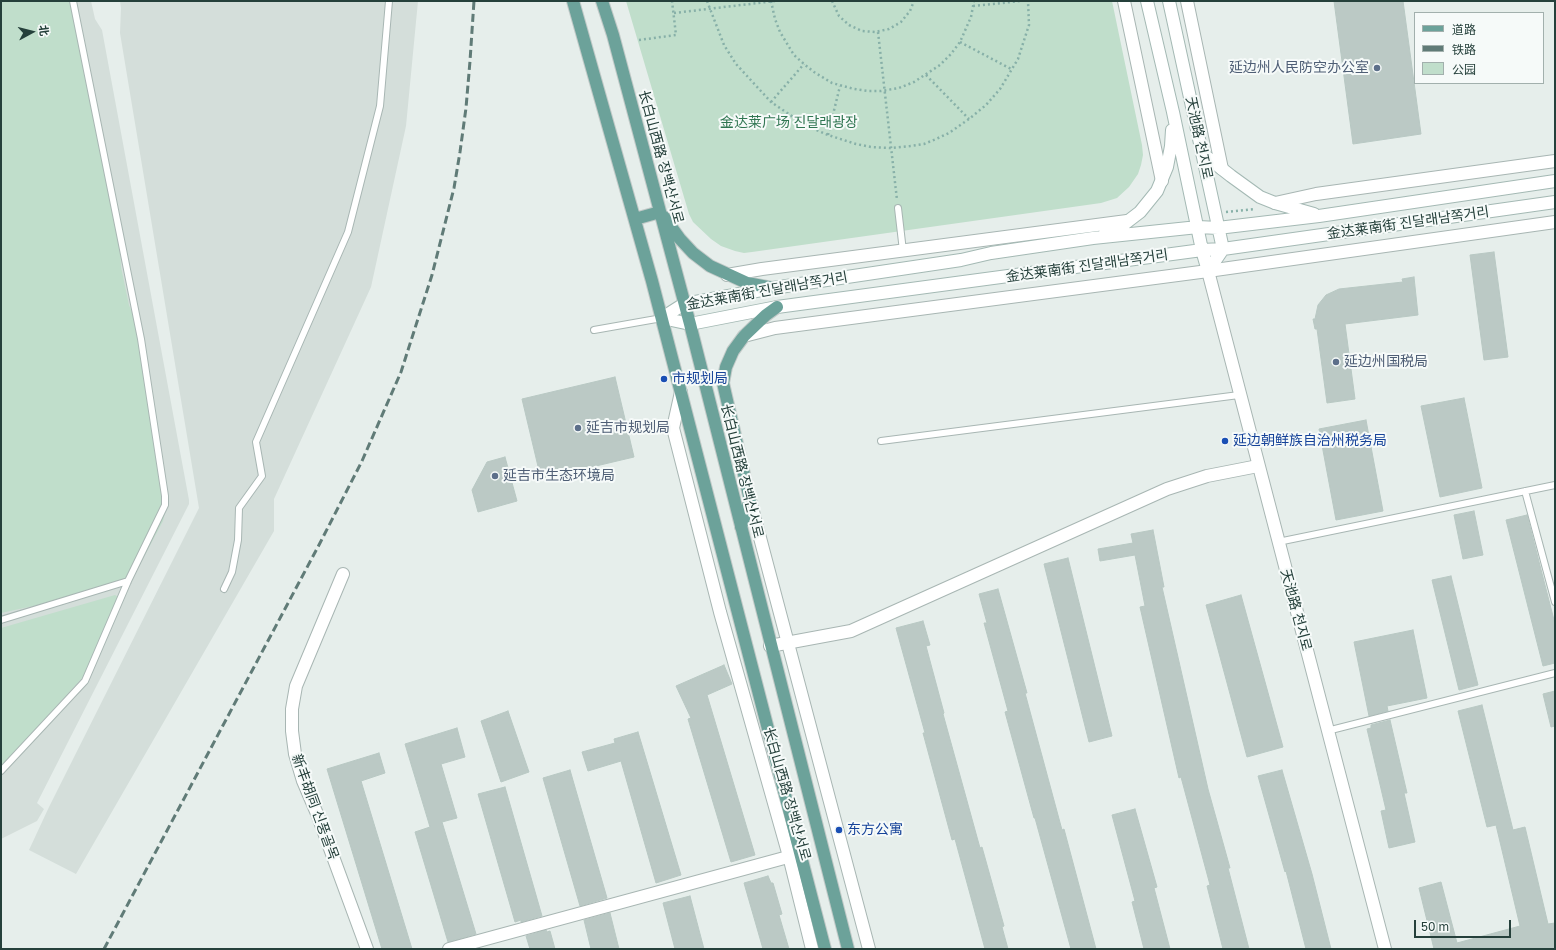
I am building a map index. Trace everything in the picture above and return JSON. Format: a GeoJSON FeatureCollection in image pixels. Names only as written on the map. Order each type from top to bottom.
{"type":"FeatureCollection","features":[{"type":"Feature","properties":{"kind":"main road","name":"长白山西路 장백산서로"},"geometry":{"type":"LineString","coordinates":[[573,1],[662,318],[794,855],[825,949]]}},
{"type":"Feature","properties":{"kind":"main road","name":"长白山西路 장백산서로"},"geometry":{"type":"LineString","coordinates":[[602,1],[613,35],[690,324],[770,646],[848,949]]}},
{"type":"Feature","properties":{"kind":"main road"},"geometry":{"type":"LineString","coordinates":[[635,218],[660,212],[680,239],[693,253],[710,266],[747,283],[773,288]]}},
{"type":"Feature","properties":{"kind":"main road"},"geometry":{"type":"LineString","coordinates":[[741,528],[750,500],[723,383],[726,367],[733,351],[744,336],[766,315],[777,307]]}},
{"type":"Feature","properties":{"kind":"street"},"geometry":{"type":"LineString","coordinates":[[1124,1],[1162,181]]}},
{"type":"Feature","properties":{"kind":"street","name":"天池路 천지로"},"geometry":{"type":"LineString","coordinates":[[1147,1],[1173,112],[1202,250],[1385,949]]}},
{"type":"Feature","properties":{"kind":"street","name":"天池路 천지로"},"geometry":{"type":"LineString","coordinates":[[1169,1],[1223,249]]}},
{"type":"Feature","properties":{"kind":"street","name":"天池路 천지로"},"geometry":{"type":"LineString","coordinates":[[1188,1],[1222,170]]}},
{"type":"Feature","properties":{"kind":"street"},"geometry":{"type":"LineString","coordinates":[[1093,238],[1123,225],[1140,212],[1154,196],[1162,181],[1172,146],[1173,112]]}},
{"type":"Feature","properties":{"kind":"street"},"geometry":{"type":"LineString","coordinates":[[1203,154],[1222,170],[1260,197],[1319,216]]}},
{"type":"Feature","properties":{"kind":"street"},"geometry":{"type":"LineString","coordinates":[[1275,203],[1316,194],[1555,161]]}},
{"type":"Feature","properties":{"kind":"street","name":"金达莱南街 진달래남쪽거리"},"geometry":{"type":"LineString","coordinates":[[662,318],[684,304],[773,288],[961,260],[991,253],[1093,238],[1198,228],[1218,228],[1319,216],[1555,181]]}},
{"type":"Feature","properties":{"kind":"street","name":"金达莱南街 진달래남쪽거리"},"geometry":{"type":"LineString","coordinates":[[662,318],[690,324],[777,307],[1202,250],[1223,249],[1555,202]]}},
{"type":"Feature","properties":{"kind":"street","name":"金达莱南街 진달래남쪽거리"},"geometry":{"type":"LineString","coordinates":[[727,275],[762,269],[1127,221]]}},
{"type":"Feature","properties":{"kind":"street","name":"金达莱南街 진달래남쪽거리"},"geometry":{"type":"LineString","coordinates":[[744,336],[783,327],[1208,271],[1555,222]]}},
{"type":"Feature","properties":{"kind":"street"},"geometry":{"type":"LineString","coordinates":[[1208,271],[1223,249]]}},
{"type":"Feature","properties":{"kind":"street","name":"长白山西路 장백산서로"},"geometry":{"type":"LineString","coordinates":[[681,392],[673,428],[720,612],[794,855],[812,949]]}},
{"type":"Feature","properties":{"kind":"street"},"geometry":{"type":"LineString","coordinates":[[770,646],[851,631],[1167,489],[1207,476],[1258,466]]}},
{"type":"Feature","properties":{"kind":"street","name":"长白山西路 장백산서로"},"geometry":{"type":"LineString","coordinates":[[750,500],[869,949]]}},
{"type":"Feature","properties":{"kind":"street","name":"新丰胡同 신풍골목"},"geometry":{"type":"LineString","coordinates":[[343,574],[296,686],[292,709],[292,731],[295,754],[303,781],[318,816],[367,949]]}},
{"type":"Feature","properties":{"kind":"street"},"geometry":{"type":"LineString","coordinates":[[449,949],[794,855]]}},
{"type":"Feature","properties":{"kind":"lane"},"geometry":{"type":"LineString","coordinates":[[1,771],[85,681],[128,581],[165,505],[165,496],[142,339],[72,1]]}},
{"type":"Feature","properties":{"kind":"lane"},"geometry":{"type":"LineString","coordinates":[[224,589],[232,572],[238,540],[239,508],[262,476],[256,442],[348,232],[380,106],[389,1]]}},
{"type":"Feature","properties":{"kind":"lane"},"geometry":{"type":"LineString","coordinates":[[898,208],[903,251]]}},
{"type":"Feature","properties":{"kind":"lane"},"geometry":{"type":"LineString","coordinates":[[594,330],[662,318]]}},
{"type":"Feature","properties":{"kind":"lane"},"geometry":{"type":"LineString","coordinates":[[881,441],[1239,395]]}},
{"type":"Feature","properties":{"kind":"lane"},"geometry":{"type":"LineString","coordinates":[[1278,542],[1555,485]]}},
{"type":"Feature","properties":{"kind":"lane"},"geometry":{"type":"LineString","coordinates":[[1525,492],[1555,602]]}},
{"type":"Feature","properties":{"kind":"lane"},"geometry":{"type":"LineString","coordinates":[[1,620],[128,581]]}},
{"type":"Feature","properties":{"kind":"lane"},"geometry":{"type":"LineString","coordinates":[[1327,730],[1555,672]]}},
{"type":"Feature","properties":{"kind":"path"},"geometry":{"type":"LineString","coordinates":[[639,40],[676,35],[672,1]]}},
{"type":"Feature","properties":{"kind":"path"},"geometry":{"type":"LineString","coordinates":[[707,1],[724,45],[736,64],[771,102],[805,125],[828,135],[856,144],[871,147],[891,148],[924,144],[949,133],[970,119],[986,105],[1000,89],[1018,59],[1028,25],[1028,1]]}},
{"type":"Feature","properties":{"kind":"path"},"geometry":{"type":"LineString","coordinates":[[771,1],[780,32],[794,55],[825,79],[840,86],[868,91],[899,88],[926,76],[940,65],[960,42],[968,23],[974,1]]}},
{"type":"Feature","properties":{"kind":"path"},"geometry":{"type":"LineString","coordinates":[[674,13],[775,1]]}},
{"type":"Feature","properties":{"kind":"path"},"geometry":{"type":"LineString","coordinates":[[832,1],[839,16],[849,25],[862,31],[878,32],[889,29],[901,22],[910,11],[914,1]]}},
{"type":"Feature","properties":{"kind":"path"},"geometry":{"type":"LineString","coordinates":[[973,6],[1020,1]]}},
{"type":"Feature","properties":{"kind":"path"},"geometry":{"type":"LineString","coordinates":[[878,32],[898,208]]}},
{"type":"Feature","properties":{"kind":"path"},"geometry":{"type":"LineString","coordinates":[[960,42],[1012,70]]}},
{"type":"Feature","properties":{"kind":"path"},"geometry":{"type":"LineString","coordinates":[[771,102],[804,64]]}},
{"type":"Feature","properties":{"kind":"path"},"geometry":{"type":"LineString","coordinates":[[926,76],[970,119]]}},
{"type":"Feature","properties":{"kind":"path"},"geometry":{"type":"LineString","coordinates":[[828,135],[840,86]]}},
{"type":"Feature","properties":{"kind":"shaded area"},"geometry":{"type":"Polygon","coordinates":[[[1,1],[91,1],[95,19],[102,30],[189,504],[37,803],[44,809],[37,821],[1,839],[1,1]]]}},
{"type":"Feature","properties":{"kind":"shaded area"},"geometry":{"type":"Polygon","coordinates":[[[120,1],[418,1],[406,126],[371,287],[274,499],[274,531],[76,874],[29,850],[49,807],[199,508],[120,33],[120,1]]]}},
{"type":"Feature","properties":{"kind":"green space"},"geometry":{"type":"Polygon","coordinates":[[[1,1],[70,1],[120,249],[121,267],[129,305],[136,323],[166,509],[163,521],[129,585],[1,613],[1,1]]]}},
{"type":"Feature","properties":{"kind":"green space","name":"金达莱广场 진달래광장"},"geometry":{"type":"Polygon","coordinates":[[[626,1],[1112,1],[1142,145],[1143,155],[1141,165],[1138,174],[1129,187],[1117,198],[1101,203],[752,252],[744,253],[735,251],[721,246],[711,239],[693,222],[689,214],[626,1]]]}},
{"type":"Feature","properties":{"kind":"green space"},"geometry":{"type":"Polygon","coordinates":[[[115,595],[122,600],[85,675],[1,766],[1,628],[115,595]]]}},
{"type":"Feature","properties":{"kind":"building","name":"延边州人民防空办公室"},"geometry":{"type":"Polygon","coordinates":[[[1334,1],[1403,1],[1421,134],[1353,144],[1334,1]]]}},
{"type":"Feature","properties":{"kind":"building"},"geometry":{"type":"Polygon","coordinates":[[[1494,252],[1508,357],[1484,360],[1470,255],[1494,252]]]}},
{"type":"Feature","properties":{"kind":"building","name":"延边州国税局"},"geometry":{"type":"Polygon","coordinates":[[[1414,277],[1418,315],[1345,324],[1355,399],[1327,403],[1317,329],[1315,329],[1313,319],[1315,319],[1318,305],[1326,295],[1339,289],[1403,282],[1402,279],[1414,277]]]}},
{"type":"Feature","properties":{"kind":"building","name":"延吉市规划局"},"geometry":{"type":"Polygon","coordinates":[[[615,377],[634,457],[541,479],[522,399],[615,377]]]}},
{"type":"Feature","properties":{"kind":"building"},"geometry":{"type":"Polygon","coordinates":[[[1464,398],[1482,488],[1440,497],[1421,406],[1464,398]]]}},
{"type":"Feature","properties":{"kind":"building"},"geometry":{"type":"Polygon","coordinates":[[[1366,420],[1383,511],[1336,520],[1319,429],[1366,420]]]}},
{"type":"Feature","properties":{"kind":"building","name":"延吉市生态环境局"},"geometry":{"type":"Polygon","coordinates":[[[505,457],[517,501],[478,512],[472,490],[487,462],[505,457]]]}},
{"type":"Feature","properties":{"kind":"building"},"geometry":{"type":"Polygon","coordinates":[[[1474,511],[1483,555],[1463,559],[1454,515],[1474,511]]]}},
{"type":"Feature","properties":{"kind":"building"},"geometry":{"type":"Polygon","coordinates":[[[1527,515],[1555,624],[1555,663],[1543,666],[1506,520],[1527,515]]]}},
{"type":"Feature","properties":{"kind":"building"},"geometry":{"type":"Polygon","coordinates":[[[1153,530],[1164,587],[1162,587],[1208,789],[1230,868],[1228,868],[1249,949],[1223,949],[1207,886],[1210,885],[1181,777],[1179,778],[1140,607],[1145,606],[1135,555],[1100,561],[1098,549],[1133,543],[1131,534],[1153,530]]]}},
{"type":"Feature","properties":{"kind":"building"},"geometry":{"type":"Polygon","coordinates":[[[1068,558],[1112,736],[1089,742],[1044,564],[1068,558]]]}},
{"type":"Feature","properties":{"kind":"building"},"geometry":{"type":"Polygon","coordinates":[[[1451,576],[1478,685],[1459,690],[1432,580],[1451,576]]]}},
{"type":"Feature","properties":{"kind":"building"},"geometry":{"type":"Polygon","coordinates":[[[998,589],[1027,693],[1025,693],[1062,830],[1064,829],[1096,949],[1071,949],[1005,712],[1008,711],[984,623],[987,623],[979,594],[998,589]]]}},
{"type":"Feature","properties":{"kind":"building"},"geometry":{"type":"Polygon","coordinates":[[[1241,595],[1283,747],[1247,757],[1206,605],[1241,595]]]}},
{"type":"Feature","properties":{"kind":"building"},"geometry":{"type":"Polygon","coordinates":[[[923,621],[930,645],[926,646],[944,713],[943,714],[980,848],[982,847],[1004,926],[1002,927],[1008,949],[985,949],[955,839],[952,840],[923,733],[925,733],[896,628],[923,621]]]}},
{"type":"Feature","properties":{"kind":"building"},"geometry":{"type":"Polygon","coordinates":[[[1413,630],[1427,698],[1387,706],[1388,711],[1369,716],[1354,642],[1413,630]]]}},
{"type":"Feature","properties":{"kind":"building"},"geometry":{"type":"Polygon","coordinates":[[[724,665],[732,684],[707,695],[755,855],[731,862],[688,719],[691,718],[676,686],[724,665]]]}},
{"type":"Feature","properties":{"kind":"building"},"geometry":{"type":"Polygon","coordinates":[[[1555,691],[1555,726],[1551,727],[1543,694],[1555,691]]]}},
{"type":"Feature","properties":{"kind":"building"},"geometry":{"type":"Polygon","coordinates":[[[1482,705],[1513,830],[1525,827],[1548,924],[1555,923],[1555,949],[1434,949],[1419,888],[1441,882],[1457,943],[1520,926],[1496,825],[1487,827],[1458,711],[1482,705]]]}},
{"type":"Feature","properties":{"kind":"building"},"geometry":{"type":"Polygon","coordinates":[[[508,711],[529,772],[501,782],[481,721],[508,711]]]}},
{"type":"Feature","properties":{"kind":"building"},"geometry":{"type":"Polygon","coordinates":[[[1390,720],[1407,793],[1404,793],[1415,842],[1389,848],[1381,811],[1386,810],[1367,729],[1371,728],[1371,725],[1390,720]]]}},
{"type":"Feature","properties":{"kind":"building"},"geometry":{"type":"Polygon","coordinates":[[[457,728],[465,757],[441,764],[457,818],[442,822],[476,934],[448,942],[415,832],[430,827],[405,744],[457,728]]]}},
{"type":"Feature","properties":{"kind":"building"},"geometry":{"type":"Polygon","coordinates":[[[638,732],[681,875],[656,883],[621,761],[588,771],[582,752],[615,743],[614,739],[638,732]]]}},
{"type":"Feature","properties":{"kind":"building"},"geometry":{"type":"Polygon","coordinates":[[[379,753],[385,773],[361,781],[412,949],[382,949],[327,769],[379,753]]]}},
{"type":"Feature","properties":{"kind":"building"},"geometry":{"type":"Polygon","coordinates":[[[570,770],[607,898],[580,906],[543,778],[570,770]]]}},
{"type":"Feature","properties":{"kind":"building"},"geometry":{"type":"Polygon","coordinates":[[[1282,770],[1312,874],[1331,949],[1306,949],[1286,871],[1285,872],[1258,776],[1282,770]]]}},
{"type":"Feature","properties":{"kind":"building"},"geometry":{"type":"Polygon","coordinates":[[[505,787],[542,916],[521,922],[521,920],[515,922],[478,794],[505,787]]]}},
{"type":"Feature","properties":{"kind":"building"},"geometry":{"type":"Polygon","coordinates":[[[1135,809],[1157,887],[1154,888],[1170,949],[1144,949],[1132,902],[1135,901],[1112,815],[1135,809]]]}},
{"type":"Feature","properties":{"kind":"building"},"geometry":{"type":"Polygon","coordinates":[[[768,876],[771,883],[773,883],[782,914],[779,915],[789,949],[763,949],[744,883],[768,876]]]}},
{"type":"Feature","properties":{"kind":"building"},"geometry":{"type":"Polygon","coordinates":[[[690,896],[704,949],[675,949],[663,903],[690,896]]]}},
{"type":"Feature","properties":{"kind":"building"},"geometry":{"type":"Polygon","coordinates":[[[610,913],[619,949],[591,949],[584,920],[610,913]]]}},
{"type":"Feature","properties":{"kind":"building"},"geometry":{"type":"Polygon","coordinates":[[[546,930],[547,932],[550,931],[555,949],[530,949],[526,936],[546,930]]]}},
{"type":"Feature","properties":{"kind":"railway"},"geometry":{"type":"LineString","coordinates":[[104,949],[320,543],[362,461],[401,372],[432,275],[454,188],[466,108],[474,1]]}},
{"type":"Feature","properties":{"kind":"place","name":"延边州人民防空办公室"},"geometry":{"type":"Point","coordinates":[1377,68]}},
{"type":"Feature","properties":{"kind":"place","name":"延边州国税局"},"geometry":{"type":"Point","coordinates":[1336,362]}},
{"type":"Feature","properties":{"kind":"place","name":"市规划局"},"geometry":{"type":"Point","coordinates":[664,379]}},
{"type":"Feature","properties":{"kind":"place","name":"延吉市规划局"},"geometry":{"type":"Point","coordinates":[578,428]}},
{"type":"Feature","properties":{"kind":"place","name":"延边朝鲜族自治州税务局"},"geometry":{"type":"Point","coordinates":[1225,441]}},
{"type":"Feature","properties":{"kind":"place","name":"延吉市生态环境局"},"geometry":{"type":"Point","coordinates":[495,476]}},
{"type":"Feature","properties":{"kind":"place","name":"东方公寓"},"geometry":{"type":"Point","coordinates":[839,830]}}]}
